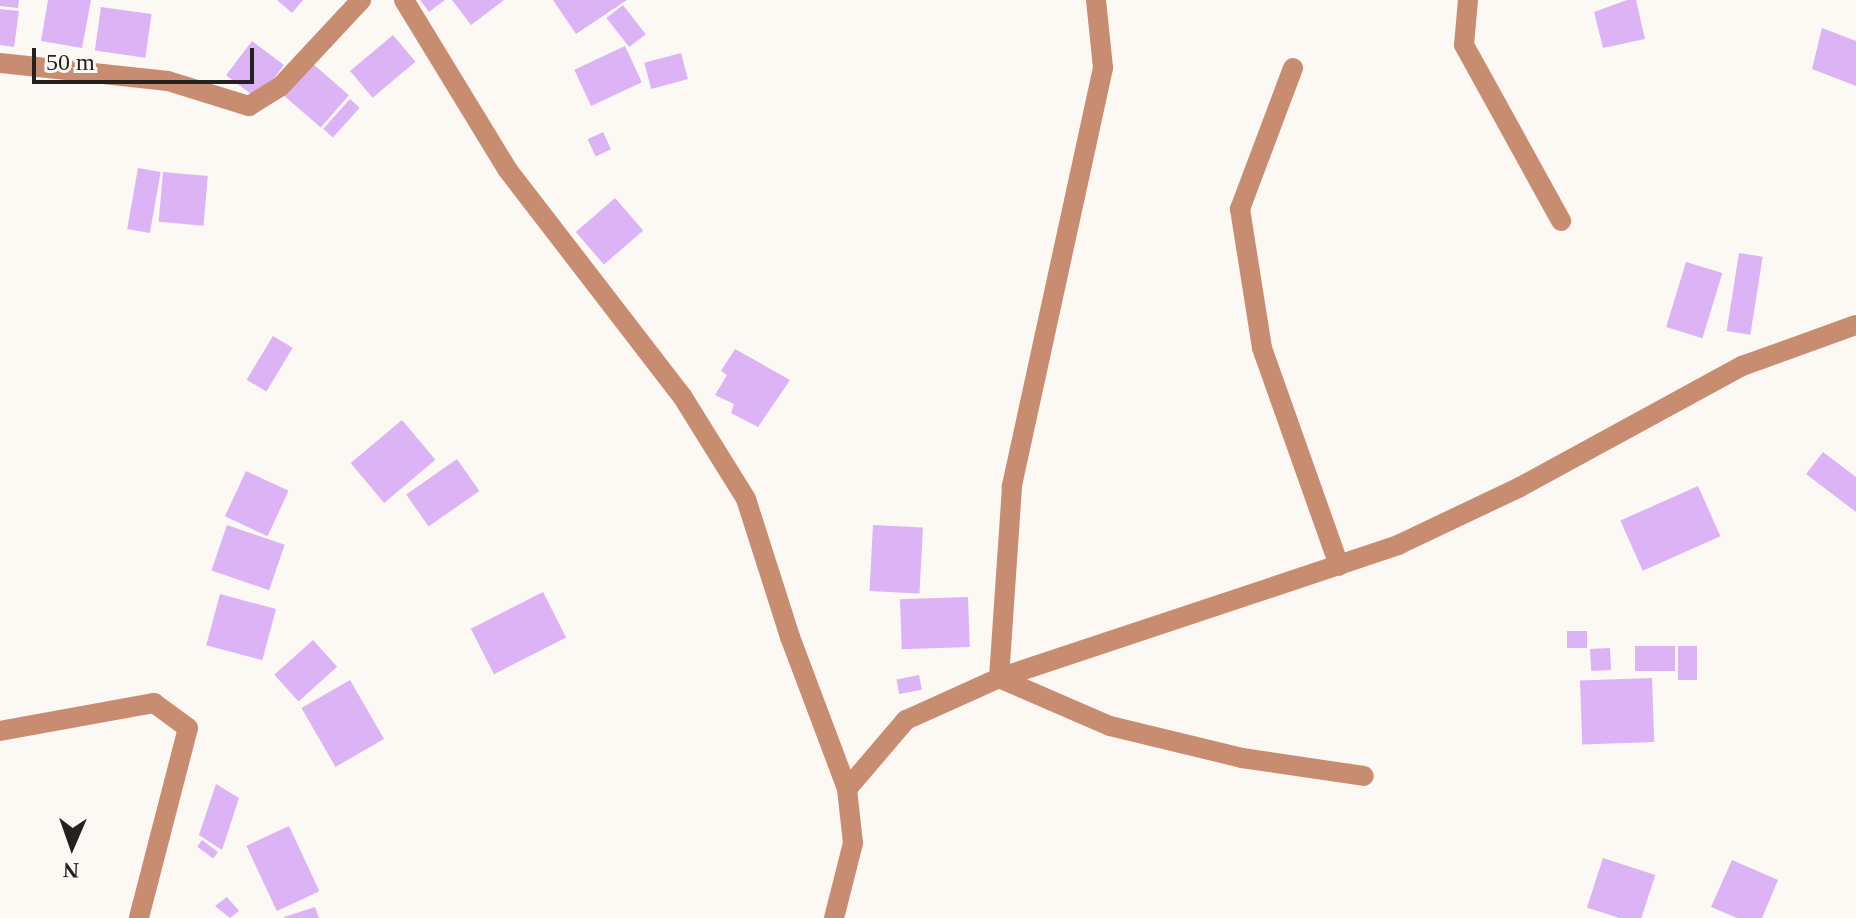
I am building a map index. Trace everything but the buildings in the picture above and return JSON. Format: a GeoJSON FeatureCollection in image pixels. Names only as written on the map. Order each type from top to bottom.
{"type":"FeatureCollection","features":[{"type":"Feature","properties":{"kind":"street"},"geometry":{"type":"LineString","coordinates":[[0,63],[168,81],[249,106],[280,87],[361,0]]}},
{"type":"Feature","properties":{"kind":"street"},"geometry":{"type":"LineString","coordinates":[[404,0],[507,169],[682,396],[746,499],[790,637],[847,789],[853,843],[834,918]]}},
{"type":"Feature","properties":{"kind":"street"},"geometry":{"type":"LineString","coordinates":[[999,678],[1012,487],[1103,68],[1096,0]]}},
{"type":"Feature","properties":{"kind":"street"},"geometry":{"type":"LineString","coordinates":[[1468,0],[1464,45],[1561,221]]}},
{"type":"Feature","properties":{"kind":"street"},"geometry":{"type":"LineString","coordinates":[[1293,68],[1240,209],[1262,348],[1339,566]]}},
{"type":"Feature","properties":{"kind":"street"},"geometry":{"type":"LineString","coordinates":[[847,789],[906,720],[999,678],[1398,545],[1520,487],[1742,366],[1856,325]]}},
{"type":"Feature","properties":{"kind":"street"},"geometry":{"type":"LineString","coordinates":[[999,678],[1110,726],[1242,758],[1364,776]]}},
{"type":"Feature","properties":{"kind":"street"},"geometry":{"type":"LineString","coordinates":[[0,731],[154,703],[188,728],[139,918]]}}]}
